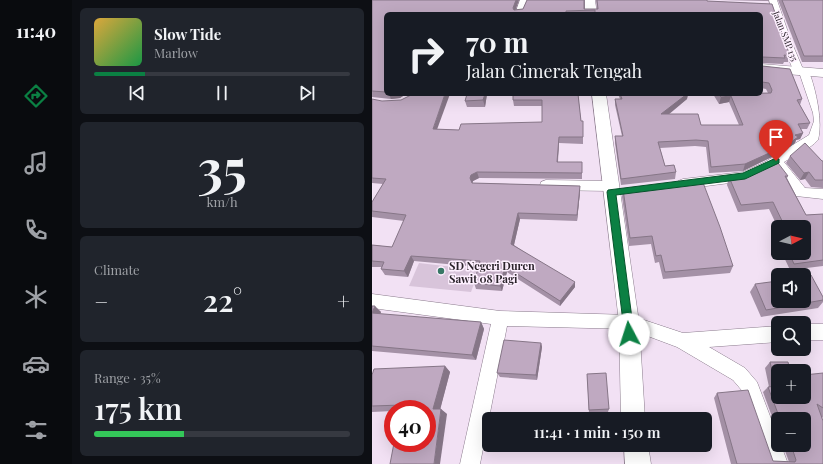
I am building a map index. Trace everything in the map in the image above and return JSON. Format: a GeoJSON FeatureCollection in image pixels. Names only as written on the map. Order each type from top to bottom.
{"type":"FeatureCollection","features":[{"type":"Feature","properties":{"kind":"street"},"geometry":{"type":"LineString","coordinates":[[520,12],[524,0]]}},
{"type":"Feature","properties":{"kind":"street"},"geometry":{"type":"LineString","coordinates":[[590,0],[591,12]]}},
{"type":"Feature","properties":{"kind":"street","name":"Jalan SMP 135"},"geometry":{"type":"LineString","coordinates":[[670,186],[745,176],[776,161],[807,143],[814,137],[819,127],[819,113],[771,4]]}},
{"type":"Feature","properties":{"kind":"street"},"geometry":{"type":"LineString","coordinates":[[763,68],[823,73]]}},
{"type":"Feature","properties":{"kind":"street"},"geometry":{"type":"LineString","coordinates":[[599,96],[615,190],[629,322],[633,412]]}},
{"type":"Feature","properties":{"kind":"street"},"geometry":{"type":"LineString","coordinates":[[776,161],[799,191],[805,195],[821,198]]}},
{"type":"Feature","properties":{"kind":"street"},"geometry":{"type":"LineString","coordinates":[[532,185],[615,190]]}},
{"type":"Feature","properties":{"kind":"street"},"geometry":{"type":"LineString","coordinates":[[372,301],[500,318],[629,322],[653,329],[683,341],[739,374],[746,380],[751,388],[778,464]]}},
{"type":"Feature","properties":{"kind":"street"},"geometry":{"type":"LineString","coordinates":[[470,464],[500,318]]}},
{"type":"Feature","properties":{"kind":"street"},"geometry":{"type":"LineString","coordinates":[[811,332],[823,332]]}},
{"type":"Feature","properties":{"kind":"street"},"geometry":{"type":"LineString","coordinates":[[683,341],[771,335]]}},
{"type":"Feature","properties":{"kind":"street"},"geometry":{"type":"LineString","coordinates":[[637,452],[638,464]]}},
{"type":"Feature","properties":{"kind":"shaded area"},"geometry":{"type":"Polygon","coordinates":[[[419,263],[479,270],[471,292],[409,286],[419,263]]]}},
{"type":"Feature","properties":{"kind":"building"},"geometry":{"type":"Polygon","coordinates":[[[372,0],[516,0],[513,8],[514,10],[523,9],[527,0],[584,0],[584,9],[598,9],[597,0],[707,0],[772,4],[790,56],[784,55],[785,58],[763,57],[763,12],[595,12],[595,10],[566,12],[384,12],[384,92],[372,91],[372,0]]]}},
{"type":"Feature","properties":{"kind":"building"},"geometry":{"type":"Polygon","coordinates":[[[782,0],[823,0],[823,56],[804,56],[782,0]]]}},
{"type":"Feature","properties":{"kind":"building"},"geometry":{"type":"Polygon","coordinates":[[[763,66],[790,69],[802,99],[797,100],[810,123],[798,124],[803,133],[795,135],[798,137],[787,145],[745,164],[711,167],[708,141],[696,140],[658,142],[665,166],[674,165],[676,172],[621,179],[615,136],[623,136],[615,99],[622,99],[621,96],[684,96],[661,114],[698,114],[701,125],[743,125],[731,96],[763,96],[763,93],[771,93],[772,90],[769,83],[763,82],[763,66]]]}},
{"type":"Feature","properties":{"kind":"building"},"geometry":{"type":"Polygon","coordinates":[[[409,96],[444,96],[433,129],[459,130],[461,124],[542,122],[542,100],[513,100],[513,96],[578,96],[581,121],[583,121],[583,137],[559,137],[557,162],[582,162],[582,173],[477,172],[471,175],[470,178],[472,183],[580,186],[577,215],[518,213],[511,244],[575,282],[560,301],[505,266],[500,286],[474,283],[480,261],[411,256],[404,271],[381,269],[384,262],[372,261],[372,245],[392,247],[406,215],[372,211],[372,202],[386,179],[372,178],[372,99],[382,101],[401,100],[409,96]]]}},
{"type":"Feature","properties":{"kind":"building"},"geometry":{"type":"Polygon","coordinates":[[[466,96],[484,96],[483,100],[465,101],[466,96]]]}},
{"type":"Feature","properties":{"kind":"building"},"geometry":{"type":"Polygon","coordinates":[[[805,143],[823,161],[823,180],[815,180],[809,172],[804,173],[790,156],[805,143]]]}},
{"type":"Feature","properties":{"kind":"building"},"geometry":{"type":"Polygon","coordinates":[[[778,163],[788,176],[785,176],[806,215],[823,214],[823,260],[794,264],[792,260],[811,260],[811,220],[782,220],[773,202],[741,205],[729,177],[748,175],[778,163]]]}},
{"type":"Feature","properties":{"kind":"building"},"geometry":{"type":"Polygon","coordinates":[[[702,180],[733,266],[665,272],[661,255],[656,256],[652,236],[630,238],[623,189],[702,180]]]}},
{"type":"Feature","properties":{"kind":"building"},"geometry":{"type":"Polygon","coordinates":[[[811,275],[823,297],[823,300],[811,302],[811,275]]]}},
{"type":"Feature","properties":{"kind":"building"},"geometry":{"type":"Polygon","coordinates":[[[771,282],[771,308],[777,308],[766,310],[755,284],[771,282]]]}},
{"type":"Feature","properties":{"kind":"building"},"geometry":{"type":"Polygon","coordinates":[[[372,306],[375,306],[372,313],[372,306]]]}},
{"type":"Feature","properties":{"kind":"building"},"geometry":{"type":"Polygon","coordinates":[[[372,313],[481,322],[472,355],[372,346],[372,313]]]}},
{"type":"Feature","properties":{"kind":"building"},"geometry":{"type":"Polygon","coordinates":[[[504,340],[541,343],[536,375],[497,373],[504,340]]]}},
{"type":"Feature","properties":{"kind":"building"},"geometry":{"type":"Polygon","coordinates":[[[770,362],[788,362],[788,364],[771,364],[771,366],[770,362]]]}},
{"type":"Feature","properties":{"kind":"building"},"geometry":{"type":"Polygon","coordinates":[[[445,366],[436,400],[384,400],[384,406],[372,406],[372,375],[374,369],[445,366]]]}},
{"type":"Feature","properties":{"kind":"building"},"geometry":{"type":"Polygon","coordinates":[[[606,373],[609,409],[589,410],[587,374],[606,373]]]}},
{"type":"Feature","properties":{"kind":"building"},"geometry":{"type":"Polygon","coordinates":[[[823,373],[823,408],[817,404],[823,421],[823,464],[737,464],[717,393],[748,390],[773,461],[795,462],[796,460],[793,452],[811,452],[811,412],[777,412],[774,404],[811,404],[811,374],[823,373]]]}},
{"type":"Feature","properties":{"kind":"building"},"geometry":{"type":"Polygon","coordinates":[[[768,387],[771,387],[771,395],[768,387]]]}},
{"type":"Feature","properties":{"kind":"building"},"geometry":{"type":"Polygon","coordinates":[[[436,409],[441,409],[436,448],[436,409]]]}},
{"type":"Feature","properties":{"kind":"building"},"geometry":{"type":"Polygon","coordinates":[[[392,452],[436,452],[434,464],[390,464],[392,452]]]}},
{"type":"Feature","properties":{"kind":"place","name":"SD Negeri Duren Sawit 08 Pagi"},"geometry":{"type":"Point","coordinates":[441,271]}},
{"type":"Feature","properties":{"kind":"route"},"geometry":{"type":"LineString","coordinates":[[629,334],[629,322],[611,192],[745,176],[776,161]]}}]}
